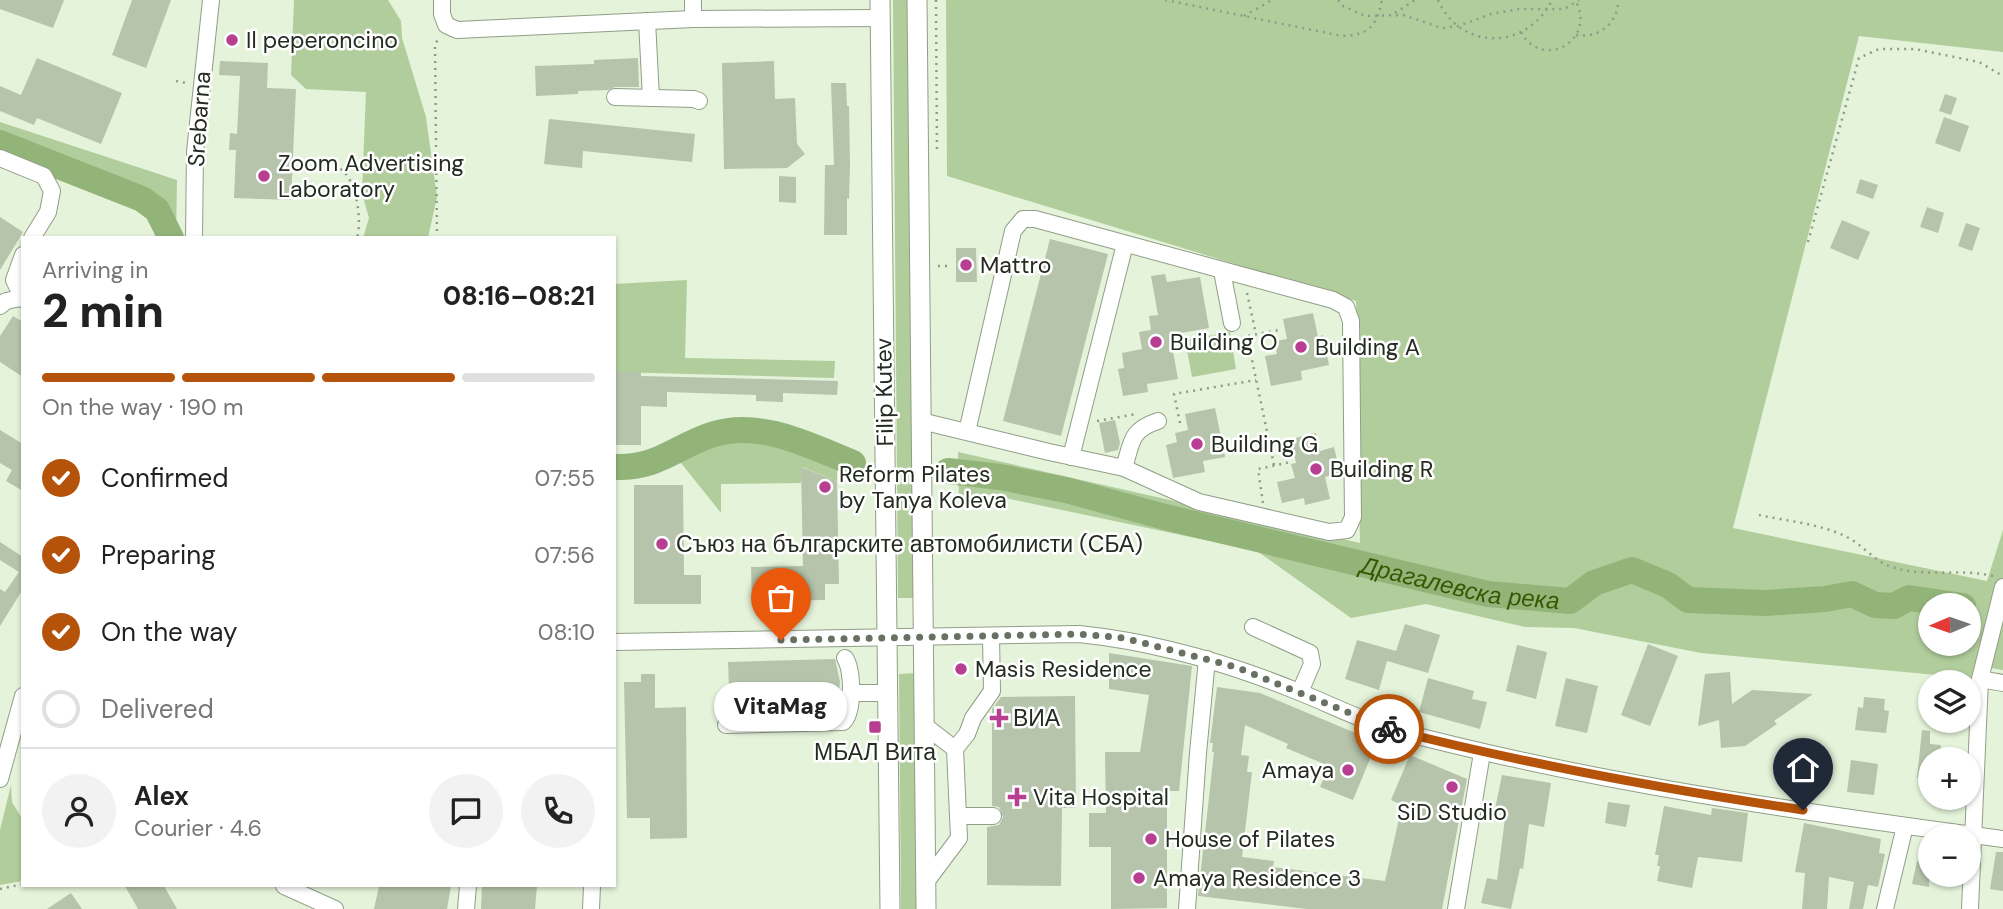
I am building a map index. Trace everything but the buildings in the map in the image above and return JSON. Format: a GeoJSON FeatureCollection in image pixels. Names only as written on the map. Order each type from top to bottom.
{"type":"FeatureCollection","features":[{"type":"Feature","properties":{"kind":"main road","name":"Filip Kutev"},"geometry":{"type":"LineString","coordinates":[[917,0],[926,909]]}},
{"type":"Feature","properties":{"kind":"main road","name":"Filip Kutev"},"geometry":{"type":"LineString","coordinates":[[880,9],[890,909]]}},
{"type":"Feature","properties":{"kind":"street","name":"Srebarna"},"geometry":{"type":"LineString","coordinates":[[194,236],[195,152],[211,0]]}},
{"type":"Feature","properties":{"kind":"street"},"geometry":{"type":"LineString","coordinates":[[442,0],[442,14],[446,25],[457,30],[880,9]]}},
{"type":"Feature","properties":{"kind":"street"},"geometry":{"type":"LineString","coordinates":[[693,0],[694,19]]}},
{"type":"Feature","properties":{"kind":"street"},"geometry":{"type":"LineString","coordinates":[[647,22],[651,98]]}},
{"type":"Feature","properties":{"kind":"street"},"geometry":{"type":"LineString","coordinates":[[615,97],[699,101]]}},
{"type":"Feature","properties":{"kind":"street"},"geometry":{"type":"LineString","coordinates":[[0,158],[44,176],[51,191],[48,212],[33,236]]}},
{"type":"Feature","properties":{"kind":"street"},"geometry":{"type":"LineString","coordinates":[[921,422],[1124,468],[1199,502],[1329,532],[1347,530],[1353,517],[1351,321],[1346,307],[1333,300],[1035,219],[1023,219],[1013,231],[967,432]]}},
{"type":"Feature","properties":{"kind":"street"},"geometry":{"type":"LineString","coordinates":[[1071,457],[1125,244]]}},
{"type":"Feature","properties":{"kind":"street"},"geometry":{"type":"LineString","coordinates":[[21,261],[14,280],[21,296]]}},
{"type":"Feature","properties":{"kind":"street"},"geometry":{"type":"LineString","coordinates":[[1223,271],[1232,323]]}},
{"type":"Feature","properties":{"kind":"street"},"geometry":{"type":"LineString","coordinates":[[0,306],[6,301],[21,298]]}},
{"type":"Feature","properties":{"kind":"street"},"geometry":{"type":"LineString","coordinates":[[1124,468],[1139,428],[1158,421]]}},
{"type":"Feature","properties":{"kind":"street"},"geometry":{"type":"LineString","coordinates":[[1981,675],[2003,588]]}},
{"type":"Feature","properties":{"kind":"street"},"geometry":{"type":"LineString","coordinates":[[1253,627],[1310,653],[1312,664],[1300,692]]}},
{"type":"Feature","properties":{"kind":"street"},"geometry":{"type":"LineString","coordinates":[[616,642],[1079,634],[1124,638],[1236,667],[1385,728],[1482,753],[1688,792],[1918,827]]}},
{"type":"Feature","properties":{"kind":"street"},"geometry":{"type":"LineString","coordinates":[[926,882],[959,838],[956,749],[992,691],[992,636]]}},
{"type":"Feature","properties":{"kind":"street"},"geometry":{"type":"LineString","coordinates":[[726,725],[839,724],[849,717],[849,666],[845,658]]}},
{"type":"Feature","properties":{"kind":"street"},"geometry":{"type":"LineString","coordinates":[[1187,909],[1207,659]]}},
{"type":"Feature","properties":{"kind":"street"},"geometry":{"type":"LineString","coordinates":[[1981,679],[2003,682]]}},
{"type":"Feature","properties":{"kind":"street"},"geometry":{"type":"LineString","coordinates":[[850,693],[887,693]]}},
{"type":"Feature","properties":{"kind":"street"},"geometry":{"type":"LineString","coordinates":[[0,779],[21,704]]}},
{"type":"Feature","properties":{"kind":"street"},"geometry":{"type":"LineString","coordinates":[[924,725],[956,749]]}},
{"type":"Feature","properties":{"kind":"street"},"geometry":{"type":"LineString","coordinates":[[1974,824],[1978,733]]}},
{"type":"Feature","properties":{"kind":"street"},"geometry":{"type":"LineString","coordinates":[[1456,909],[1482,753]]}},
{"type":"Feature","properties":{"kind":"street"},"geometry":{"type":"LineString","coordinates":[[958,816],[992,816]]}},
{"type":"Feature","properties":{"kind":"street"},"geometry":{"type":"LineString","coordinates":[[1885,909],[1905,825]]}},
{"type":"Feature","properties":{"kind":"street"},"geometry":{"type":"LineString","coordinates":[[1981,836],[2003,839]]}},
{"type":"Feature","properties":{"kind":"street"},"geometry":{"type":"LineString","coordinates":[[286,887],[335,909]]}},
{"type":"Feature","properties":{"kind":"street"},"geometry":{"type":"LineString","coordinates":[[466,909],[468,887]]}},
{"type":"Feature","properties":{"kind":"street"},"geometry":{"type":"LineString","coordinates":[[591,909],[592,887]]}},
{"type":"Feature","properties":{"kind":"street"},"geometry":{"type":"LineString","coordinates":[[1970,909],[1971,887]]}},
{"type":"Feature","properties":{"kind":"path"},"geometry":{"type":"LineString","coordinates":[[1166,0],[1342,36],[1359,35],[1374,25],[1380,15],[1382,0]]}},
{"type":"Feature","properties":{"kind":"path"},"geometry":{"type":"LineString","coordinates":[[1244,16],[1272,0]]}},
{"type":"Feature","properties":{"kind":"path"},"geometry":{"type":"LineString","coordinates":[[1338,0],[1343,6],[1365,16],[1414,17],[1435,27],[1458,26],[1507,11],[1564,9],[1577,1],[1581,22],[1576,36],[1561,48],[1545,50],[1530,44],[1521,32]]}},
{"type":"Feature","properties":{"kind":"path"},"geometry":{"type":"LineString","coordinates":[[1392,15],[1415,0]]}},
{"type":"Feature","properties":{"kind":"path"},"geometry":{"type":"LineString","coordinates":[[1438,0],[1449,18],[1458,26],[1468,32],[1492,38],[1504,38],[1521,32],[1537,22],[1552,0]]}},
{"type":"Feature","properties":{"kind":"path"},"geometry":{"type":"LineString","coordinates":[[1576,36],[1596,35],[1608,26],[1615,14],[1618,0]]}},
{"type":"Feature","properties":{"kind":"path"},"geometry":{"type":"LineString","coordinates":[[437,236],[435,44],[446,25]]}},
{"type":"Feature","properties":{"kind":"path"},"geometry":{"type":"LineString","coordinates":[[1808,242],[1859,58],[1879,49],[1915,49],[1979,62],[2003,76]]}},
{"type":"Feature","properties":{"kind":"path"},"geometry":{"type":"LineString","coordinates":[[176,81],[192,84]]}},
{"type":"Feature","properties":{"kind":"path"},"geometry":{"type":"LineString","coordinates":[[307,161],[329,162],[345,172],[358,202],[361,224],[358,236]]}},
{"type":"Feature","properties":{"kind":"path"},"geometry":{"type":"LineString","coordinates":[[938,265],[950,265]]}},
{"type":"Feature","properties":{"kind":"path"},"geometry":{"type":"LineString","coordinates":[[1243,277],[1256,334]]}},
{"type":"Feature","properties":{"kind":"path"},"geometry":{"type":"LineString","coordinates":[[1274,466],[1247,336],[1279,330]]}},
{"type":"Feature","properties":{"kind":"path"},"geometry":{"type":"LineString","coordinates":[[1180,423],[1174,394],[1256,380]]}},
{"type":"Feature","properties":{"kind":"path"},"geometry":{"type":"LineString","coordinates":[[1080,424],[1140,414]]}},
{"type":"Feature","properties":{"kind":"path"},"geometry":{"type":"LineString","coordinates":[[1265,516],[1258,469],[1291,461]]}},
{"type":"Feature","properties":{"kind":"path"},"geometry":{"type":"LineString","coordinates":[[1759,515],[1821,528],[1847,537],[1890,567],[1918,572],[1980,573],[2003,579]]}},
{"type":"Feature","properties":{"kind":"path"},"geometry":{"type":"LineString","coordinates":[[0,889],[21,884]]}},
{"type":"Feature","properties":{"kind":"green space"},"geometry":{"type":"Polygon","coordinates":[[[294,0],[388,0],[401,21],[402,38],[426,117],[437,197],[428,236],[364,236],[369,218],[362,193],[366,92],[306,89],[291,75],[294,0]]]}},
{"type":"Feature","properties":{"kind":"green space"},"geometry":{"type":"Polygon","coordinates":[[[893,0],[911,0],[915,598],[898,598],[893,0]]]}},
{"type":"Feature","properties":{"kind":"green space"},"geometry":{"type":"Polygon","coordinates":[[[946,0],[2003,0],[2003,52],[1859,36],[1733,528],[1987,581],[2003,530],[2003,670],[1991,668],[1981,678],[1981,670],[1918,670],[1918,673],[1701,653],[1574,628],[1525,627],[1426,604],[1351,618],[1257,551],[986,494],[959,501],[958,452],[1360,543],[1356,301],[947,176],[946,0]]]}},
{"type":"Feature","properties":{"kind":"green space"},"geometry":{"type":"Polygon","coordinates":[[[0,122],[177,180],[176,236],[162,236],[140,206],[0,153],[0,122]]]}},
{"type":"Feature","properties":{"kind":"green space"},"geometry":{"type":"Polygon","coordinates":[[[687,280],[685,358],[835,361],[834,378],[616,372],[616,284],[687,280]]]}},
{"type":"Feature","properties":{"kind":"green space"},"geometry":{"type":"Polygon","coordinates":[[[1230,332],[1236,369],[1192,377],[1185,340],[1230,332]]]}},
{"type":"Feature","properties":{"kind":"green space"},"geometry":{"type":"Polygon","coordinates":[[[752,434],[778,439],[837,464],[837,481],[802,467],[801,483],[721,484],[721,513],[677,458],[713,441],[752,434]]]}},
{"type":"Feature","properties":{"kind":"green space"},"geometry":{"type":"Polygon","coordinates":[[[916,673],[918,909],[901,909],[899,674],[916,673]]]}},
{"type":"Feature","properties":{"kind":"green space"},"geometry":{"type":"Polygon","coordinates":[[[11,785],[12,802],[21,817],[21,881],[0,885],[0,830],[11,785]]]}},
{"type":"Feature","properties":{"kind":"waterway","name":"Драгалевска река"},"geometry":{"type":"LineString","coordinates":[[0,143],[142,199],[157,210],[170,236]]}},
{"type":"Feature","properties":{"kind":"waterway","name":"Драгалевска река"},"geometry":{"type":"LineString","coordinates":[[616,467],[654,461],[711,435],[748,430],[784,436],[853,463]]}},
{"type":"Feature","properties":{"kind":"waterway","name":"Драгалевска река"},"geometry":{"type":"LineString","coordinates":[[948,471],[1000,477],[1066,490],[1165,517],[1488,594],[1570,601],[1594,583],[1632,570],[1668,585],[1688,600],[1765,603],[1825,599],[1852,594],[1875,605],[1894,606],[1909,598],[1918,599]]}},
{"type":"Feature","properties":{"kind":"way so far"},"geometry":{"type":"LineString","coordinates":[[781,640],[1079,634],[1124,638],[1236,667],[1389,729]]}},
{"type":"Feature","properties":{"kind":"place","name":"Il peperoncino"},"geometry":{"type":"Point","coordinates":[232,40]}},
{"type":"Feature","properties":{"kind":"place","name":"Zoom Advertising Laboratory"},"geometry":{"type":"Point","coordinates":[264,176]}},
{"type":"Feature","properties":{"kind":"place","name":"Mattro"},"geometry":{"type":"Point","coordinates":[966,265]}},
{"type":"Feature","properties":{"kind":"place","name":"Building O"},"geometry":{"type":"Point","coordinates":[1156,342]}},
{"type":"Feature","properties":{"kind":"place","name":"Building A"},"geometry":{"type":"Point","coordinates":[1301,347]}},
{"type":"Feature","properties":{"kind":"place","name":"Building G"},"geometry":{"type":"Point","coordinates":[1197,444]}},
{"type":"Feature","properties":{"kind":"place","name":"Building R"},"geometry":{"type":"Point","coordinates":[1316,469]}},
{"type":"Feature","properties":{"kind":"place","name":"Reform Pilates by Tanya Koleva"},"geometry":{"type":"Point","coordinates":[825,487]}},
{"type":"Feature","properties":{"kind":"place","name":"Съюз на българските автомобилисти (СБА)"},"geometry":{"type":"Point","coordinates":[662,544]}},
{"type":"Feature","properties":{"kind":"place","name":"VitaMag"},"geometry":{"type":"Point","coordinates":[781,640]}},
{"type":"Feature","properties":{"kind":"place","name":"Masis Residence"},"geometry":{"type":"Point","coordinates":[961,669]}},
{"type":"Feature","properties":{"kind":"place","name":"ВИА"},"geometry":{"type":"Point","coordinates":[999,718]}},
{"type":"Feature","properties":{"kind":"place","name":"МБАЛ Вита"},"geometry":{"type":"Point","coordinates":[875,727]}},
{"type":"Feature","properties":{"kind":"place","name":"Amaya"},"geometry":{"type":"Point","coordinates":[1348,770]}},
{"type":"Feature","properties":{"kind":"place","name":"SiD Studio"},"geometry":{"type":"Point","coordinates":[1452,787]}},
{"type":"Feature","properties":{"kind":"place","name":"Vita Hospital"},"geometry":{"type":"Point","coordinates":[1017,797]}},
{"type":"Feature","properties":{"kind":"place","name":"House of Pilates"},"geometry":{"type":"Point","coordinates":[1151,839]}},
{"type":"Feature","properties":{"kind":"place","name":"Amaya Residence 3"},"geometry":{"type":"Point","coordinates":[1139,878]}},
{"type":"Feature","properties":{"kind":"route"},"geometry":{"type":"LineString","coordinates":[[1389,729],[1482,753],[1688,792],[1803,810]]}}]}
